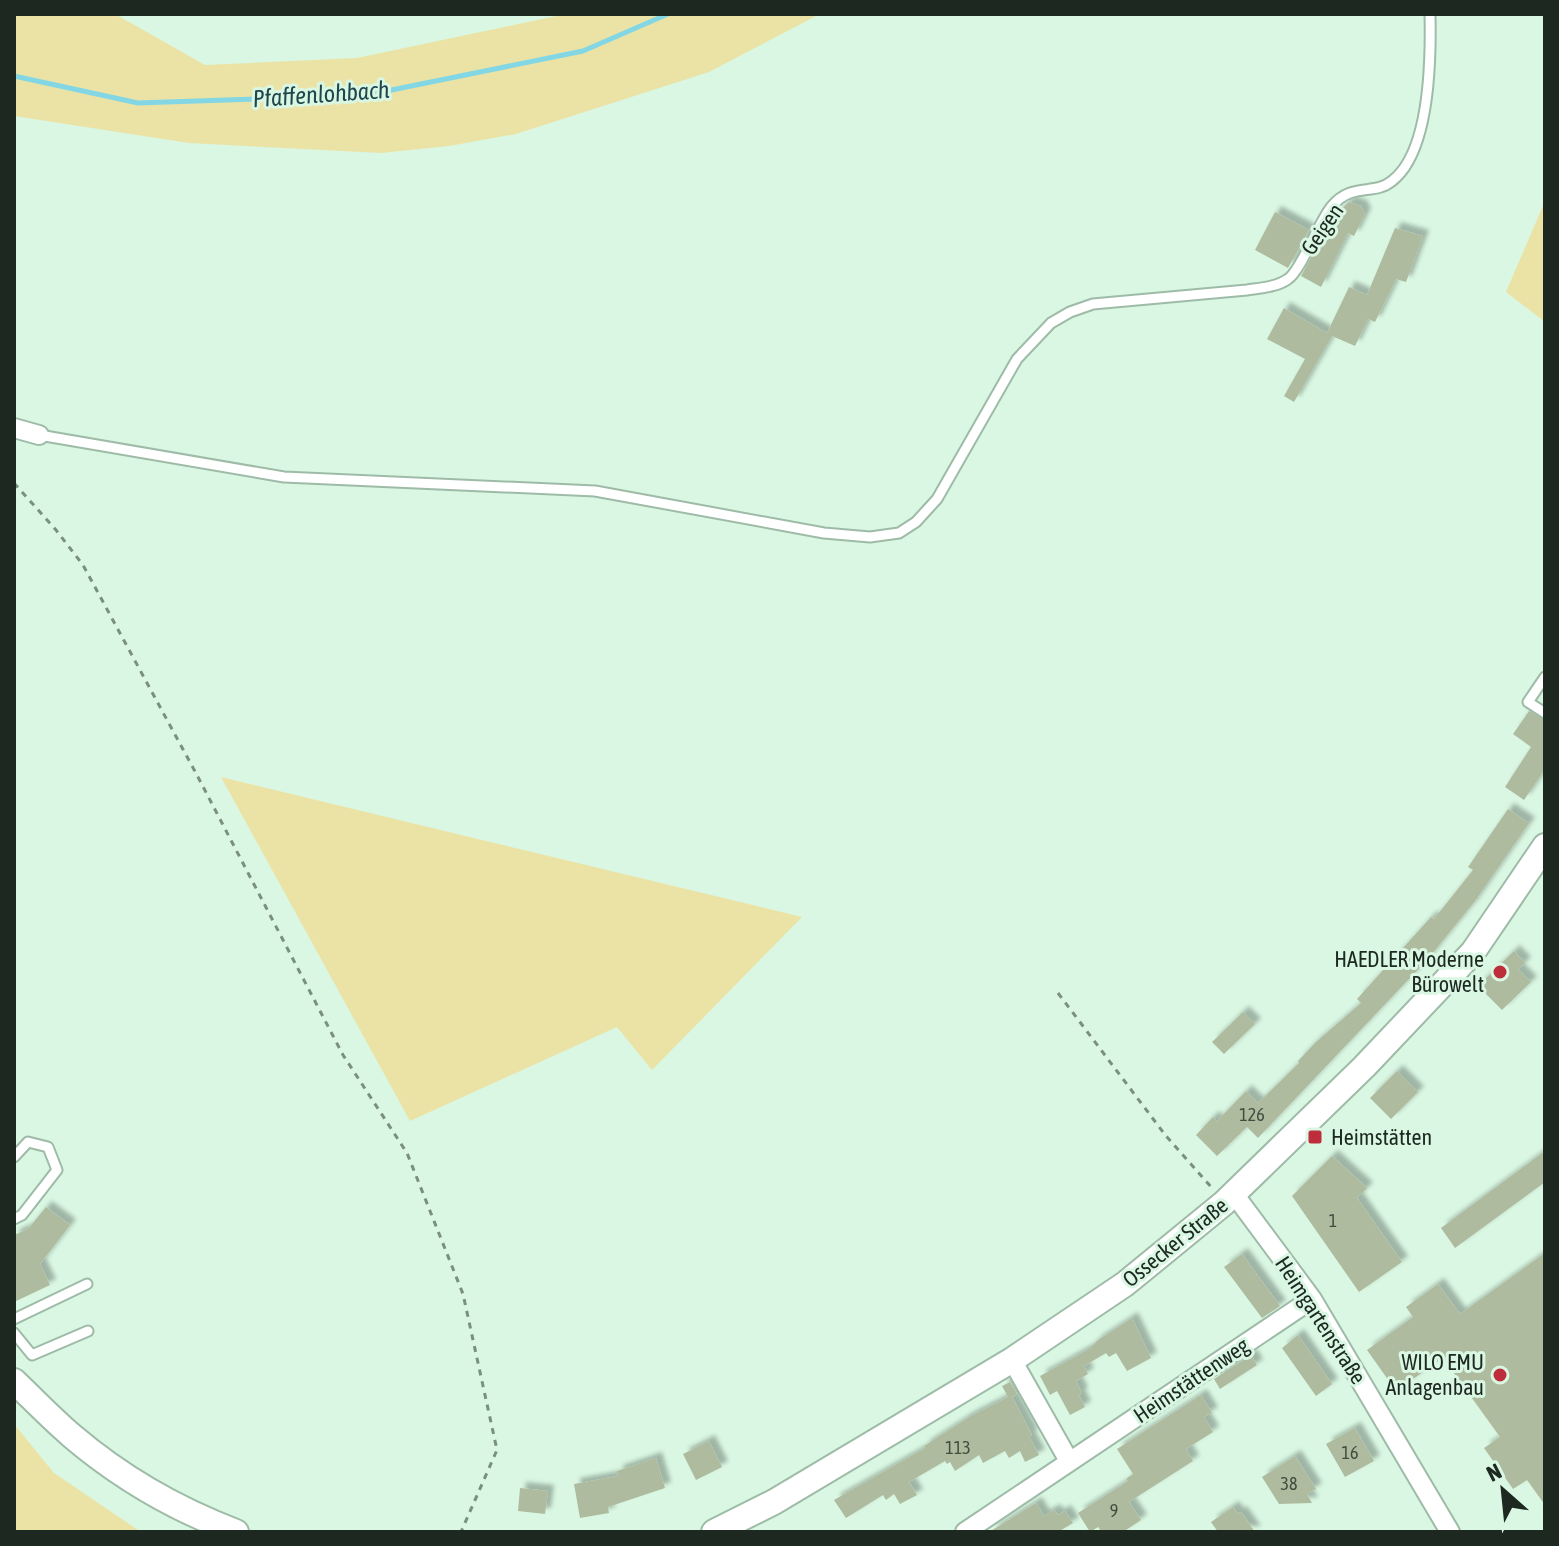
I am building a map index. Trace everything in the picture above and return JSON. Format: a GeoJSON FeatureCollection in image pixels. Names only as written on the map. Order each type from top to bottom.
{"type":"FeatureCollection","features":[{"type":"Feature","properties":{"kind":"street"},"geometry":{"type":"LineString","coordinates":[[14,428],[39,435]]}},
{"type":"Feature","properties":{"kind":"street","name":"Ossecker Straße"},"geometry":{"type":"LineString","coordinates":[[714,1532],[774,1502],[1012,1360],[1125,1284],[1234,1194],[1354,1077],[1473,952],[1545,846]]}},
{"type":"Feature","properties":{"kind":"street","name":"Heimgartenstraße"},"geometry":{"type":"LineString","coordinates":[[1234,1194],[1312,1299],[1450,1532]]}},
{"type":"Feature","properties":{"kind":"street","name":"Heimstättenweg"},"geometry":{"type":"LineString","coordinates":[[965,1532],[1312,1299]]}},
{"type":"Feature","properties":{"kind":"street"},"geometry":{"type":"LineString","coordinates":[[1012,1360],[1069,1461]]}},
{"type":"Feature","properties":{"kind":"street"},"geometry":{"type":"LineString","coordinates":[[14,1381],[73,1437],[132,1480],[202,1519],[236,1532]]}},
{"type":"Feature","properties":{"kind":"lane","name":"Geigen"},"geometry":{"type":"LineString","coordinates":[[39,435],[284,477],[595,491],[824,533],[870,537],[899,533],[916,522],[937,499],[1017,359],[1051,323],[1093,304],[1228,292],[1270,286],[1290,279],[1332,206],[1359,188],[1389,184],[1417,145],[1431,58],[1430,14]]}},
{"type":"Feature","properties":{"kind":"lane"},"geometry":{"type":"LineString","coordinates":[[1545,677],[1528,702],[1545,713]]}},
{"type":"Feature","properties":{"kind":"lane"},"geometry":{"type":"LineString","coordinates":[[14,1157],[28,1142],[48,1147],[57,1170],[22,1215],[14,1219]]}},
{"type":"Feature","properties":{"kind":"lane"},"geometry":{"type":"LineString","coordinates":[[14,1319],[87,1284]]}},
{"type":"Feature","properties":{"kind":"lane"},"geometry":{"type":"LineString","coordinates":[[14,1333],[32,1355],[88,1331]]}},
{"type":"Feature","properties":{"kind":"path"},"geometry":{"type":"LineString","coordinates":[[14,483],[83,565],[343,1055],[407,1153],[463,1294],[497,1450],[461,1532]]}},
{"type":"Feature","properties":{"kind":"path"},"geometry":{"type":"LineString","coordinates":[[1058,993],[1166,1136],[1200,1174]]}},
{"type":"Feature","properties":{"kind":"shaded area"},"geometry":{"type":"Polygon","coordinates":[[[14,14],[115,14],[205,65],[357,58],[566,14],[820,14],[709,72],[516,134],[449,146],[381,153],[189,143],[14,116],[14,14]]]}},
{"type":"Feature","properties":{"kind":"shaded area"},"geometry":{"type":"Polygon","coordinates":[[[1545,201],[1545,322],[1506,292],[1545,201]]]}},
{"type":"Feature","properties":{"kind":"shaded area"},"geometry":{"type":"Polygon","coordinates":[[[221,777],[802,917],[652,1070],[617,1027],[410,1121],[221,777]]]}},
{"type":"Feature","properties":{"kind":"shaded area"},"geometry":{"type":"Polygon","coordinates":[[[14,1424],[54,1473],[141,1532],[14,1532],[14,1424]]]}},
{"type":"Feature","properties":{"kind":"building"},"geometry":{"type":"Polygon","coordinates":[[[1349,202],[1361,206],[1365,214],[1354,236],[1348,233],[1321,287],[1301,276],[1333,217],[1349,202]]]}},
{"type":"Feature","properties":{"kind":"building"},"geometry":{"type":"Polygon","coordinates":[[[1275,212],[1309,230],[1288,268],[1255,250],[1275,212]]]}},
{"type":"Feature","properties":{"kind":"building"},"geometry":{"type":"Polygon","coordinates":[[[1395,228],[1423,236],[1406,282],[1396,279],[1375,322],[1368,319],[1355,346],[1332,336],[1294,402],[1284,396],[1305,359],[1267,339],[1284,308],[1327,333],[1349,287],[1367,295],[1395,228]]]}},
{"type":"Feature","properties":{"kind":"building"},"geometry":{"type":"Polygon","coordinates":[[[1529,711],[1545,720],[1545,769],[1524,800],[1505,787],[1531,747],[1513,734],[1529,711]]]}},
{"type":"Feature","properties":{"kind":"building"},"geometry":{"type":"Polygon","coordinates":[[[1508,809],[1529,823],[1475,901],[1427,960],[1258,1138],[1247,1127],[1217,1156],[1196,1135],[1213,1117],[1217,1121],[1246,1091],[1258,1103],[1315,1043],[1361,1003],[1357,999],[1431,917],[1434,919],[1473,870],[1468,867],[1508,809]]]}},
{"type":"Feature","properties":{"kind":"building"},"geometry":{"type":"Polygon","coordinates":[[[1514,951],[1525,963],[1518,969],[1531,982],[1502,1010],[1478,986],[1514,951]]]}},
{"type":"Feature","properties":{"kind":"building"},"geometry":{"type":"Polygon","coordinates":[[[1243,1012],[1255,1024],[1224,1054],[1212,1042],[1243,1012]]]}},
{"type":"Feature","properties":{"kind":"building"},"geometry":{"type":"Polygon","coordinates":[[[1397,1071],[1418,1092],[1391,1119],[1370,1098],[1397,1071]]]}},
{"type":"Feature","properties":{"kind":"building"},"geometry":{"type":"Polygon","coordinates":[[[1545,1151],[1545,1182],[1455,1248],[1441,1228],[1545,1151]]]}},
{"type":"Feature","properties":{"kind":"building"},"geometry":{"type":"Polygon","coordinates":[[[1332,1156],[1367,1188],[1357,1198],[1402,1262],[1359,1292],[1292,1196],[1332,1156]]]}},
{"type":"Feature","properties":{"kind":"building"},"geometry":{"type":"Polygon","coordinates":[[[46,1207],[70,1225],[40,1264],[50,1285],[14,1302],[14,1235],[28,1229],[46,1207]]]}},
{"type":"Feature","properties":{"kind":"building","name":"WILO EMU Anlagenbau"},"geometry":{"type":"Polygon","coordinates":[[[1545,1253],[1545,1505],[1527,1480],[1513,1489],[1484,1448],[1500,1437],[1443,1358],[1396,1391],[1367,1350],[1413,1317],[1406,1307],[1438,1284],[1460,1314],[1545,1253]]]}},
{"type":"Feature","properties":{"kind":"building"},"geometry":{"type":"Polygon","coordinates":[[[1242,1254],[1280,1306],[1262,1318],[1224,1267],[1242,1254]]]}},
{"type":"Feature","properties":{"kind":"building"},"geometry":{"type":"Polygon","coordinates":[[[1132,1318],[1151,1358],[1127,1371],[1116,1353],[1109,1357],[1106,1353],[1084,1366],[1088,1374],[1076,1381],[1085,1407],[1070,1415],[1057,1391],[1050,1395],[1040,1376],[1089,1349],[1132,1318]]]}},
{"type":"Feature","properties":{"kind":"building"},"geometry":{"type":"Polygon","coordinates":[[[1298,1335],[1332,1384],[1316,1396],[1282,1348],[1298,1335]]]}},
{"type":"Feature","properties":{"kind":"building"},"geometry":{"type":"Polygon","coordinates":[[[1251,1355],[1257,1365],[1220,1389],[1214,1379],[1251,1355]]]}},
{"type":"Feature","properties":{"kind":"building"},"geometry":{"type":"Polygon","coordinates":[[[1010,1382],[1017,1394],[1012,1397],[1039,1455],[1025,1462],[1020,1451],[1009,1458],[1005,1451],[983,1463],[979,1455],[955,1471],[950,1462],[947,1464],[945,1461],[909,1482],[917,1495],[900,1504],[894,1494],[886,1500],[883,1495],[846,1518],[834,1500],[925,1448],[969,1417],[1008,1397],[1002,1386],[1010,1382]]]}},
{"type":"Feature","properties":{"kind":"building"},"geometry":{"type":"Polygon","coordinates":[[[1201,1395],[1212,1413],[1204,1417],[1213,1432],[1186,1449],[1193,1461],[1129,1502],[1141,1520],[1123,1532],[1102,1532],[1098,1527],[1090,1532],[1078,1513],[1128,1481],[1126,1479],[1133,1474],[1117,1449],[1201,1395]]]}},
{"type":"Feature","properties":{"kind":"building"},"geometry":{"type":"Polygon","coordinates":[[[1355,1428],[1374,1461],[1345,1477],[1326,1444],[1355,1428]]]}},
{"type":"Feature","properties":{"kind":"building"},"geometry":{"type":"Polygon","coordinates":[[[709,1441],[722,1467],[696,1480],[683,1454],[709,1441]]]}},
{"type":"Feature","properties":{"kind":"building"},"geometry":{"type":"Polygon","coordinates":[[[1295,1456],[1316,1489],[1307,1494],[1312,1503],[1279,1504],[1262,1477],[1295,1456]]]}},
{"type":"Feature","properties":{"kind":"building"},"geometry":{"type":"Polygon","coordinates":[[[656,1458],[665,1488],[608,1507],[609,1513],[580,1518],[574,1484],[618,1476],[617,1471],[656,1458]]]}},
{"type":"Feature","properties":{"kind":"building"},"geometry":{"type":"Polygon","coordinates":[[[520,1488],[548,1491],[545,1514],[518,1511],[520,1488]]]}},
{"type":"Feature","properties":{"kind":"building"},"geometry":{"type":"Polygon","coordinates":[[[1036,1503],[1044,1516],[1054,1510],[1058,1515],[1065,1511],[1073,1523],[1058,1532],[989,1532],[1036,1503]]]}},
{"type":"Feature","properties":{"kind":"building"},"geometry":{"type":"Polygon","coordinates":[[[1233,1507],[1238,1514],[1241,1512],[1255,1532],[1218,1532],[1211,1522],[1233,1507]]]}},
{"type":"Feature","properties":{"kind":"waterway","name":"Pfaffenlohbach"},"geometry":{"type":"LineString","coordinates":[[14,76],[138,103],[367,95],[583,51],[668,14]]}},
{"type":"Feature","properties":{"kind":"place","name":"HAEDLER Moderne Bürowelt"},"geometry":{"type":"Point","coordinates":[1500,972]}},
{"type":"Feature","properties":{"kind":"place","name":"Heimstätten"},"geometry":{"type":"Point","coordinates":[1315,1137]}},
{"type":"Feature","properties":{"kind":"place","name":"WILO EMU Anlagenbau"},"geometry":{"type":"Point","coordinates":[1500,1375]}}]}
